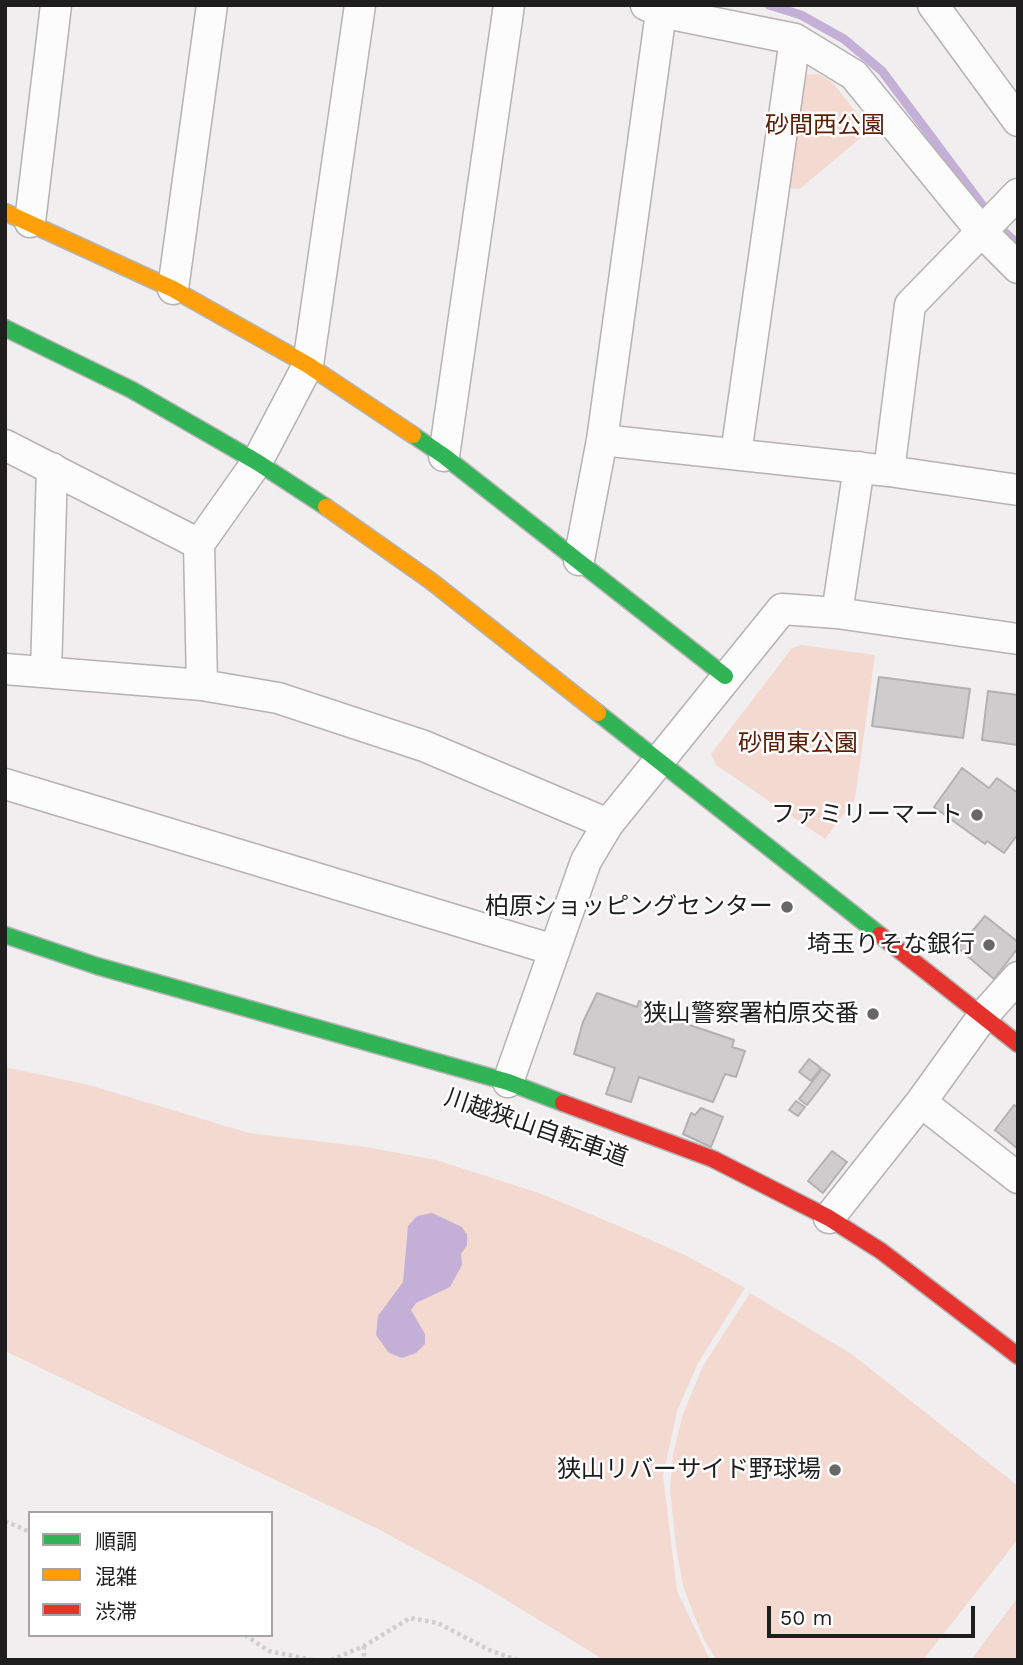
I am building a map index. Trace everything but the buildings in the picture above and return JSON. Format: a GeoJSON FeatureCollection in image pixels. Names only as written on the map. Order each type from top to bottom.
{"type":"FeatureCollection","features":[{"type":"Feature","properties":{"kind":"street"},"geometry":{"type":"LineString","coordinates":[[56,5],[18,217],[173,289],[308,365],[444,456],[725,676]]}},
{"type":"Feature","properties":{"kind":"street"},"geometry":{"type":"LineString","coordinates":[[173,289],[212,5]]}},
{"type":"Feature","properties":{"kind":"street"},"geometry":{"type":"LineString","coordinates":[[202,685],[199,544],[257,462],[308,365],[360,5]]}},
{"type":"Feature","properties":{"kind":"street"},"geometry":{"type":"LineString","coordinates":[[444,456],[509,5]]}},
{"type":"Feature","properties":{"kind":"street"},"geometry":{"type":"LineString","coordinates":[[933,5],[1018,121]]}},
{"type":"Feature","properties":{"kind":"street"},"geometry":{"type":"LineString","coordinates":[[579,560],[602,440],[656,7],[795,39],[854,75],[982,232],[1018,268]]}},
{"type":"Feature","properties":{"kind":"street"},"geometry":{"type":"LineString","coordinates":[[736,454],[795,39]]}},
{"type":"Feature","properties":{"kind":"street"},"geometry":{"type":"LineString","coordinates":[[889,471],[909,305],[1018,194]]}},
{"type":"Feature","properties":{"kind":"street"},"geometry":{"type":"LineString","coordinates":[[5,328],[132,390],[257,462],[412,567],[1018,1044]]}},
{"type":"Feature","properties":{"kind":"street"},"geometry":{"type":"LineString","coordinates":[[602,440],[859,467],[1018,490]]}},
{"type":"Feature","properties":{"kind":"street"},"geometry":{"type":"LineString","coordinates":[[5,445],[199,544]]}},
{"type":"Feature","properties":{"kind":"street"},"geometry":{"type":"LineString","coordinates":[[46,672],[52,467]]}},
{"type":"Feature","properties":{"kind":"street"},"geometry":{"type":"LineString","coordinates":[[837,613],[859,467]]}},
{"type":"Feature","properties":{"kind":"street"},"geometry":{"type":"LineString","coordinates":[[508,1082],[586,861],[608,824],[661,762],[725,676],[782,609],[837,613],[1018,639]]}},
{"type":"Feature","properties":{"kind":"street"},"geometry":{"type":"LineString","coordinates":[[5,669],[202,685],[278,698],[424,746],[608,824]]}},
{"type":"Feature","properties":{"kind":"street"},"geometry":{"type":"LineString","coordinates":[[5,784],[554,950]]}},
{"type":"Feature","properties":{"kind":"street"},"geometry":{"type":"LineString","coordinates":[[5,935],[97,966],[508,1082],[713,1158],[829,1218],[922,1281],[1018,1356]]}},
{"type":"Feature","properties":{"kind":"street"},"geometry":{"type":"LineString","coordinates":[[829,1218],[921,1102],[984,1016],[1018,977]]}},
{"type":"Feature","properties":{"kind":"street"},"geometry":{"type":"LineString","coordinates":[[921,1102],[1018,1178]]}},
{"type":"Feature","properties":{"kind":"path"},"geometry":{"type":"LineString","coordinates":[[5,1521],[28,1531]]}},
{"type":"Feature","properties":{"kind":"path"},"geometry":{"type":"LineString","coordinates":[[331,1660],[364,1646],[397,1623],[410,1618],[426,1619],[517,1660]]}},
{"type":"Feature","properties":{"kind":"path"},"geometry":{"type":"LineString","coordinates":[[248,1637],[269,1651],[313,1660]]}},
{"type":"Feature","properties":{"kind":"path"},"geometry":{"type":"LineString","coordinates":[[364,1646],[364,1660]]}},
{"type":"Feature","properties":{"kind":"green space","name":"砂間西公園"},"geometry":{"type":"Polygon","coordinates":[[[819,74],[833,83],[870,130],[800,189],[784,188],[800,75],[819,74]]]}},
{"type":"Feature","properties":{"kind":"green space","name":"砂間東公園"},"geometry":{"type":"Polygon","coordinates":[[[801,645],[875,655],[855,799],[825,839],[716,765],[711,754],[792,648],[801,645]]]}},
{"type":"Feature","properties":{"kind":"green space"},"geometry":{"type":"Polygon","coordinates":[[[5,1067],[89,1085],[249,1133],[366,1147],[436,1160],[539,1193],[619,1226],[687,1256],[745,1288],[698,1363],[677,1411],[663,1476],[677,1591],[710,1660],[604,1660],[480,1584],[376,1528],[5,1351],[5,1067]]]}},
{"type":"Feature","properties":{"kind":"green space","name":"狭山リバーサイド野球場"},"geometry":{"type":"Polygon","coordinates":[[[750,1293],[853,1355],[1018,1486],[1018,1539],[923,1660],[717,1660],[704,1640],[683,1586],[676,1546],[670,1489],[673,1454],[683,1414],[703,1366],[750,1293]]]}},
{"type":"Feature","properties":{"kind":"green space"},"geometry":{"type":"Polygon","coordinates":[[[1018,1597],[1018,1660],[971,1660],[1018,1597]]]}},
{"type":"Feature","properties":{"kind":"shaded area"},"geometry":{"type":"Polygon","coordinates":[[[432,1213],[462,1227],[467,1235],[467,1245],[461,1254],[462,1265],[450,1287],[416,1303],[411,1310],[425,1334],[425,1344],[416,1353],[402,1358],[389,1353],[376,1335],[378,1316],[403,1282],[408,1226],[417,1216],[432,1213]]]}},
{"type":"Feature","properties":{"kind":"waterway"},"geometry":{"type":"LineString","coordinates":[[769,5],[801,15],[844,39],[882,71],[983,206]]}},
{"type":"Feature","properties":{"kind":"waterway"},"geometry":{"type":"LineString","coordinates":[[999,227],[1018,244]]}},
{"type":"Feature","properties":{"kind":"traffic: fast"},"geometry":{"type":"LineString","coordinates":[[5,328],[132,390],[257,462],[326,507]]}},
{"type":"Feature","properties":{"kind":"traffic: fast"},"geometry":{"type":"LineString","coordinates":[[413,435],[444,456],[725,676]]}},
{"type":"Feature","properties":{"kind":"traffic: fast"},"geometry":{"type":"LineString","coordinates":[[598,713],[880,935]]}},
{"type":"Feature","properties":{"kind":"traffic: fast"},"geometry":{"type":"LineString","coordinates":[[5,935],[97,966],[508,1082],[563,1103]]}},
{"type":"Feature","properties":{"kind":"traffic: slow"},"geometry":{"type":"LineString","coordinates":[[5,212],[173,289],[308,365],[413,435]]}},
{"type":"Feature","properties":{"kind":"traffic: slow"},"geometry":{"type":"LineString","coordinates":[[326,507],[431,581],[598,713]]}},
{"type":"Feature","properties":{"kind":"traffic: jam"},"geometry":{"type":"LineString","coordinates":[[880,935],[1018,1044]]}},
{"type":"Feature","properties":{"kind":"traffic: jam"},"geometry":{"type":"LineString","coordinates":[[563,1103],[713,1159],[829,1218],[881,1251],[1018,1356]]}},
{"type":"Feature","properties":{"kind":"place","name":"ファミリーマート"},"geometry":{"type":"Point","coordinates":[977,815]}},
{"type":"Feature","properties":{"kind":"place","name":"柏原ショッピングセンター"},"geometry":{"type":"Point","coordinates":[787,907]}},
{"type":"Feature","properties":{"kind":"place","name":"埼玉りそな銀行"},"geometry":{"type":"Point","coordinates":[989,945]}},
{"type":"Feature","properties":{"kind":"place","name":"狭山警察署柏原交番"},"geometry":{"type":"Point","coordinates":[873,1014]}},
{"type":"Feature","properties":{"kind":"place","name":"狭山リバーサイド野球場"},"geometry":{"type":"Point","coordinates":[835,1470]}}]}
